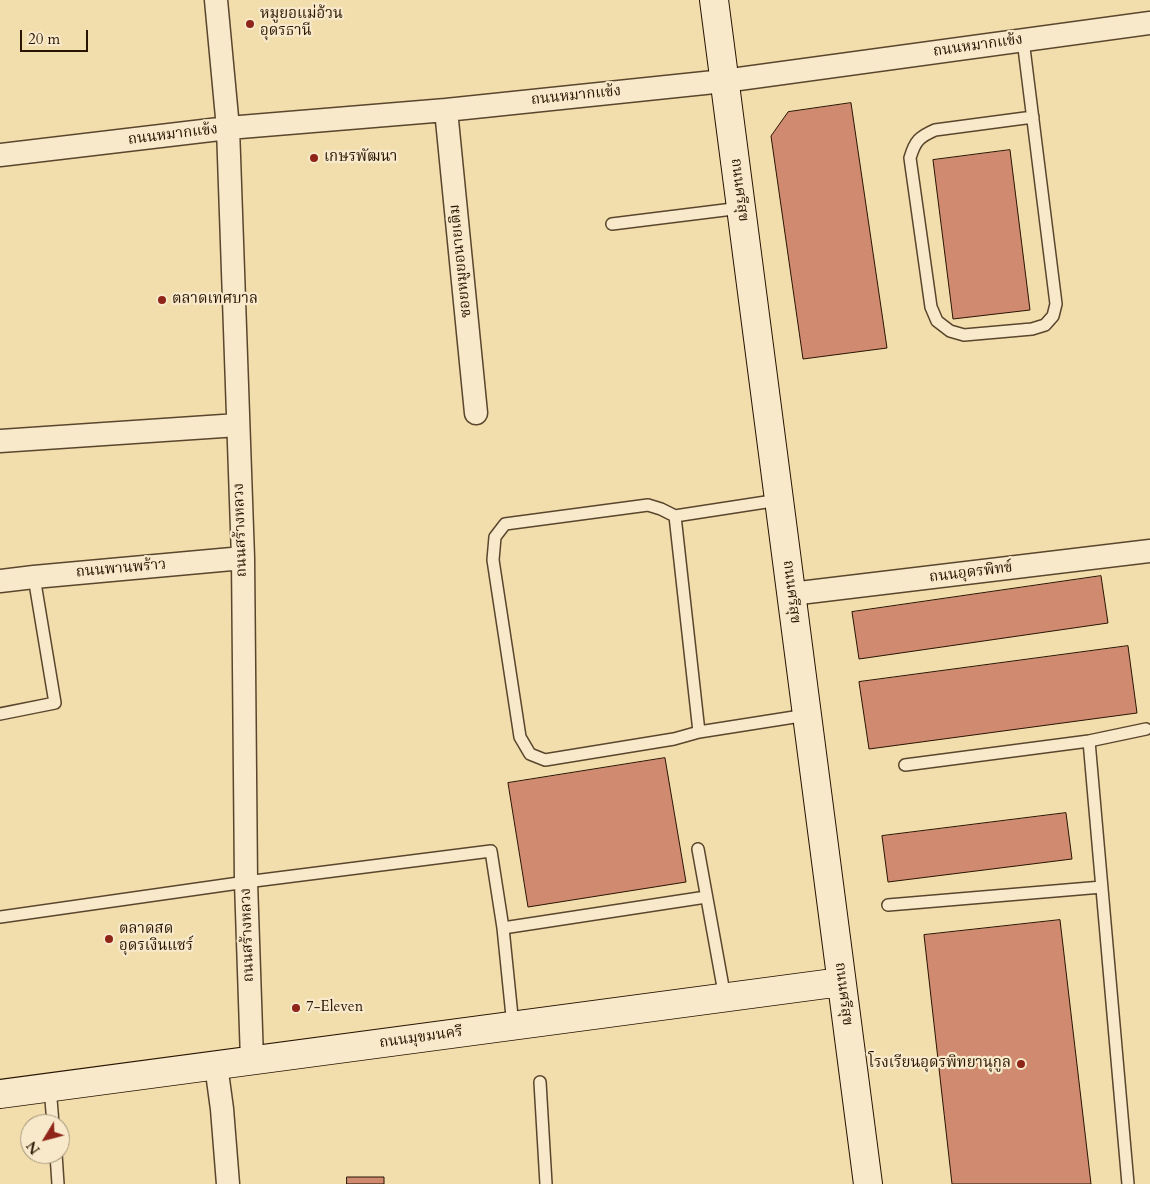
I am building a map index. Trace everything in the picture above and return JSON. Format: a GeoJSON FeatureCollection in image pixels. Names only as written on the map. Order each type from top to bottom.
{"type":"FeatureCollection","features":[{"type":"Feature","properties":{"kind":"main road","name":"ถนนศรีสุข"},"geometry":{"type":"LineString","coordinates":[[714,0],[868,1184]]}},
{"type":"Feature","properties":{"kind":"main road","name":"ถนนมุขมนครี"},"geometry":{"type":"LineString","coordinates":[[0,1094],[841,982]]}},
{"type":"Feature","properties":{"kind":"street","name":"ถนนสร้างหลวง"},"geometry":{"type":"LineString","coordinates":[[216,0],[228,128],[243,558],[246,882],[252,1060]]}},
{"type":"Feature","properties":{"kind":"street","name":"ถนนหมากแข้ง"},"geometry":{"type":"LineString","coordinates":[[0,155],[228,128],[446,110],[724,81],[1150,23]]}},
{"type":"Feature","properties":{"kind":"street","name":"ซอยหมูยอนายเติม"},"geometry":{"type":"LineString","coordinates":[[446,110],[476,412]]}},
{"type":"Feature","properties":{"kind":"street"},"geometry":{"type":"LineString","coordinates":[[0,441],[238,425]]}},
{"type":"Feature","properties":{"kind":"street","name":"ถนนอุดรพิทข์"},"geometry":{"type":"LineString","coordinates":[[791,594],[1150,551]]}},
{"type":"Feature","properties":{"kind":"street","name":"ถนนพานพร้าว"},"geometry":{"type":"LineString","coordinates":[[0,581],[243,558]]}},
{"type":"Feature","properties":{"kind":"street"},"geometry":{"type":"LineString","coordinates":[[216,1065],[222,1109],[228,1184]]}},
{"type":"Feature","properties":{"kind":"lane"},"geometry":{"type":"LineString","coordinates":[[1024,40],[1056,304],[1053,316],[1045,325],[1032,329],[964,335],[950,331],[938,321],[931,307],[910,158],[914,145],[923,135],[935,130],[1033,117]]}},
{"type":"Feature","properties":{"kind":"lane"},"geometry":{"type":"LineString","coordinates":[[612,224],[741,208]]}},
{"type":"Feature","properties":{"kind":"lane"},"geometry":{"type":"LineString","coordinates":[[779,500],[674,516],[648,505],[505,524],[495,537],[494,560],[520,737],[530,754],[545,760],[674,739],[699,732],[807,716]]}},
{"type":"Feature","properties":{"kind":"lane"},"geometry":{"type":"LineString","coordinates":[[674,516],[699,732]]}},
{"type":"Feature","properties":{"kind":"lane"},"geometry":{"type":"LineString","coordinates":[[0,714],[55,703],[34,577]]}},
{"type":"Feature","properties":{"kind":"lane"},"geometry":{"type":"LineString","coordinates":[[905,765],[1089,741],[1146,729]]}},
{"type":"Feature","properties":{"kind":"lane"},"geometry":{"type":"LineString","coordinates":[[1089,741],[1128,1184]]}},
{"type":"Feature","properties":{"kind":"lane"},"geometry":{"type":"LineString","coordinates":[[698,849],[725,998]]}},
{"type":"Feature","properties":{"kind":"lane"},"geometry":{"type":"LineString","coordinates":[[0,917],[246,882],[491,851],[503,928],[513,1026]]}},
{"type":"Feature","properties":{"kind":"lane"},"geometry":{"type":"LineString","coordinates":[[888,905],[1102,887]]}},
{"type":"Feature","properties":{"kind":"lane"},"geometry":{"type":"LineString","coordinates":[[503,928],[706,897]]}},
{"type":"Feature","properties":{"kind":"lane"},"geometry":{"type":"LineString","coordinates":[[540,1082],[546,1184]]}},
{"type":"Feature","properties":{"kind":"lane"},"geometry":{"type":"LineString","coordinates":[[50,1087],[52,1114]]}},
{"type":"Feature","properties":{"kind":"lane"},"geometry":{"type":"LineString","coordinates":[[57,1164],[58,1184]]}},
{"type":"Feature","properties":{"kind":"building"},"geometry":{"type":"Polygon","coordinates":[[[851,103],[887,348],[803,359],[771,136],[788,112],[851,103]]]}},
{"type":"Feature","properties":{"kind":"building"},"geometry":{"type":"Polygon","coordinates":[[[1010,150],[1030,310],[953,319],[933,160],[1010,150]]]}},
{"type":"Feature","properties":{"kind":"building"},"geometry":{"type":"Polygon","coordinates":[[[1101,576],[1108,623],[859,659],[852,612],[1101,576]]]}},
{"type":"Feature","properties":{"kind":"building"},"geometry":{"type":"Polygon","coordinates":[[[1128,646],[1137,713],[869,749],[859,682],[1128,646]]]}},
{"type":"Feature","properties":{"kind":"building"},"geometry":{"type":"Polygon","coordinates":[[[665,758],[686,882],[528,907],[508,783],[665,758]]]}},
{"type":"Feature","properties":{"kind":"building"},"geometry":{"type":"Polygon","coordinates":[[[1066,813],[1072,859],[888,882],[882,836],[1066,813]]]}},
{"type":"Feature","properties":{"kind":"building"},"geometry":{"type":"Polygon","coordinates":[[[1060,920],[1091,1184],[952,1184],[924,935],[1060,920]]]}},
{"type":"Feature","properties":{"kind":"building"},"geometry":{"type":"Polygon","coordinates":[[[347,1177],[384,1177],[384,1184],[347,1184],[347,1177]]]}},
{"type":"Feature","properties":{"kind":"place","name":"หมูยอแม่อ้วน อุดรธานี"},"geometry":{"type":"Point","coordinates":[250,24]}},
{"type":"Feature","properties":{"kind":"place","name":"เกษรพัฒนา"},"geometry":{"type":"Point","coordinates":[314,158]}},
{"type":"Feature","properties":{"kind":"place","name":"ตลาดเทศบาล"},"geometry":{"type":"Point","coordinates":[162,300]}},
{"type":"Feature","properties":{"kind":"place","name":"ตลาดสด อุดรเงินแชร์"},"geometry":{"type":"Point","coordinates":[109,939]}},
{"type":"Feature","properties":{"kind":"place","name":"7-Eleven"},"geometry":{"type":"Point","coordinates":[296,1008]}},
{"type":"Feature","properties":{"kind":"place","name":"โรงเรียนอุดรพิทยานุกูล"},"geometry":{"type":"Point","coordinates":[1021,1064]}}]}
